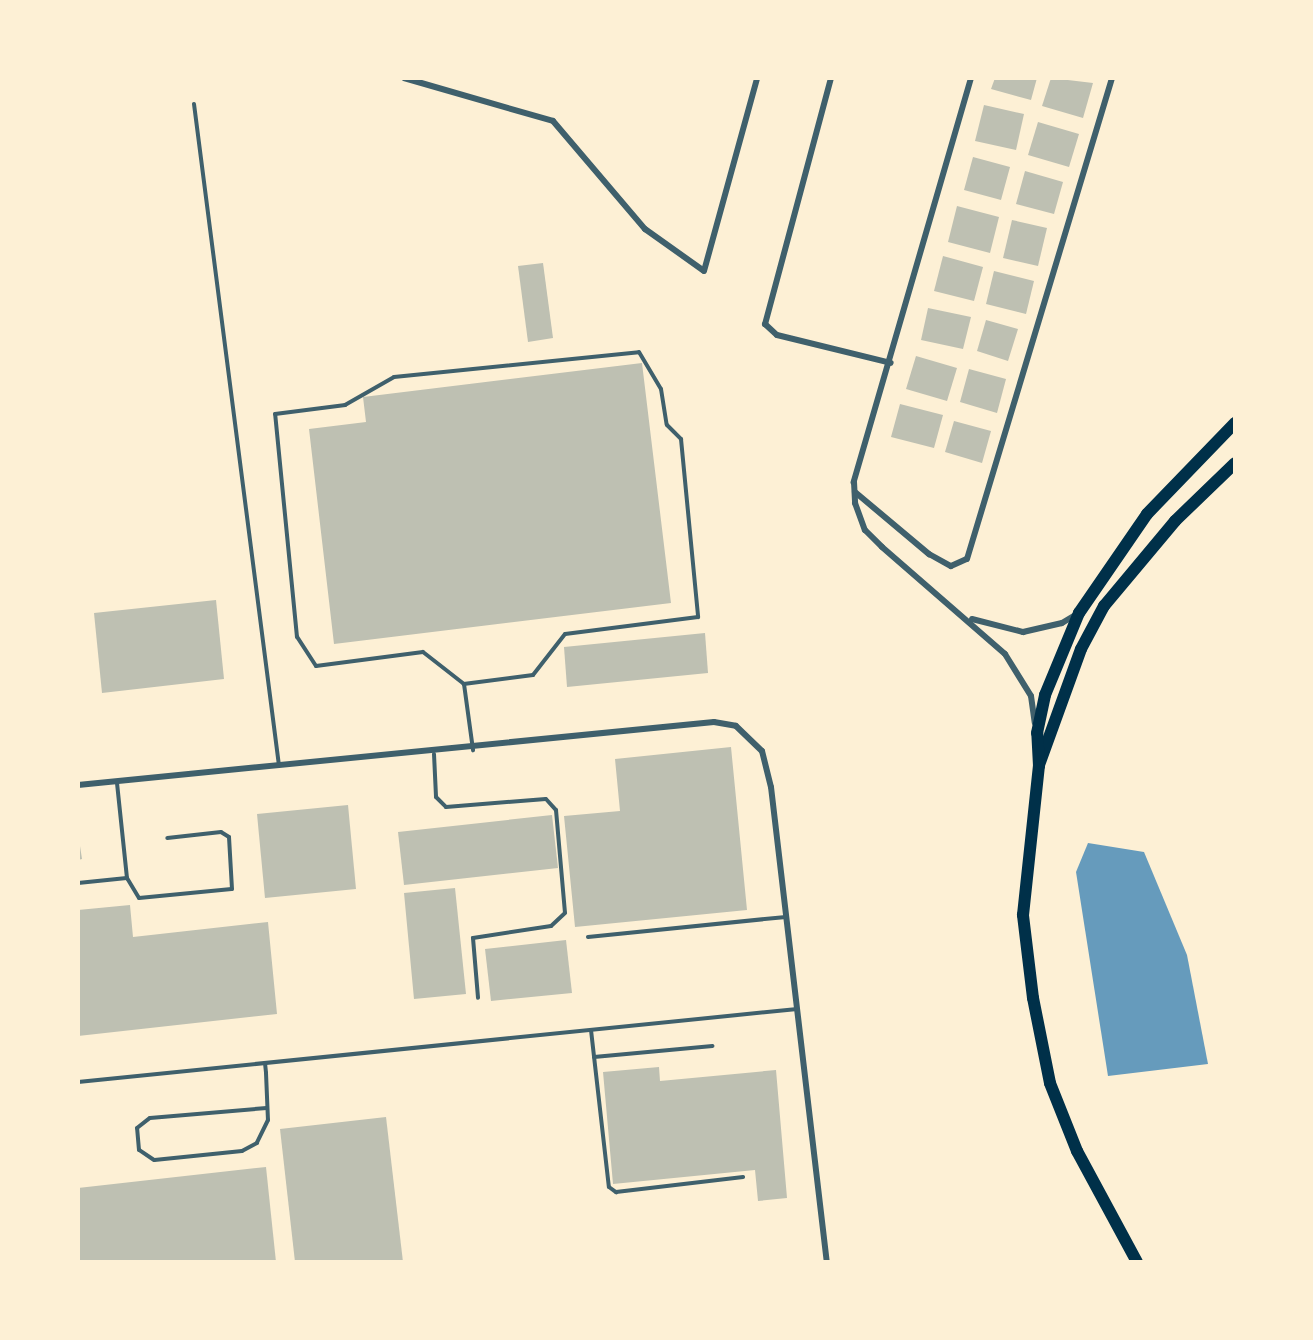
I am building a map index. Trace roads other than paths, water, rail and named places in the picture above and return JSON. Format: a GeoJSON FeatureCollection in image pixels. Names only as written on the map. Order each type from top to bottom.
{"type":"FeatureCollection","features":[{"type":"Feature","properties":{"kind":"highway"},"geometry":{"type":"LineString","coordinates":[[1137,1262],[1077,1151],[1050,1083],[1035,1009],[1023,915],[1039,766],[1037,733],[1049,684],[1079,613],[1147,514],[1235,423]]}},
{"type":"Feature","properties":{"kind":"highway"},"geometry":{"type":"LineString","coordinates":[[1039,766],[1081,649],[1104,606],[1175,521],[1235,463]]}},
{"type":"Feature","properties":{"kind":"street"},"geometry":{"type":"LineString","coordinates":[[404,78],[553,121],[645,229],[704,271],[757,78]]}},
{"type":"Feature","properties":{"kind":"street"},"geometry":{"type":"LineString","coordinates":[[831,78],[765,324],[777,335],[891,363]]}},
{"type":"Feature","properties":{"kind":"street"},"geometry":{"type":"LineString","coordinates":[[971,78],[855,492],[866,530],[969,618],[1018,673],[1031,696],[1037,733]]}},
{"type":"Feature","properties":{"kind":"street"},"geometry":{"type":"LineString","coordinates":[[855,492],[929,554],[951,566],[967,559],[1112,78]]}},
{"type":"Feature","properties":{"kind":"street"},"geometry":{"type":"LineString","coordinates":[[969,618],[1023,632],[1062,623],[1079,613]]}},
{"type":"Feature","properties":{"kind":"street"},"geometry":{"type":"LineString","coordinates":[[78,785],[434,754],[714,722],[736,726],[756,744],[767,768],[827,1262]]}},
{"type":"Feature","properties":{"kind":"lane"},"geometry":{"type":"LineString","coordinates":[[194,104],[279,767]]}},
{"type":"Feature","properties":{"kind":"lane"},"geometry":{"type":"LineString","coordinates":[[464,684],[533,675],[565,634],[699,617],[681,439],[667,425],[661,389],[639,352],[394,377],[345,405],[275,414],[297,637],[316,666],[423,652],[464,684],[473,750]]}},
{"type":"Feature","properties":{"kind":"lane"},"geometry":{"type":"LineString","coordinates":[[434,754],[436,797],[446,807],[546,799],[556,810],[565,913],[551,926],[473,938],[478,998]]}},
{"type":"Feature","properties":{"kind":"lane"},"geometry":{"type":"LineString","coordinates":[[117,783],[127,878],[139,898],[149,900],[232,889],[230,837],[221,832],[167,838]]}},
{"type":"Feature","properties":{"kind":"lane"},"geometry":{"type":"LineString","coordinates":[[78,883],[127,878]]}},
{"type":"Feature","properties":{"kind":"lane"},"geometry":{"type":"LineString","coordinates":[[588,937],[786,917]]}},
{"type":"Feature","properties":{"kind":"lane"},"geometry":{"type":"LineString","coordinates":[[78,1082],[797,1009]]}},
{"type":"Feature","properties":{"kind":"lane"},"geometry":{"type":"LineString","coordinates":[[591,1030],[609,1187],[616,1192],[743,1177]]}},
{"type":"Feature","properties":{"kind":"lane"},"geometry":{"type":"LineString","coordinates":[[594,1057],[712,1046]]}},
{"type":"Feature","properties":{"kind":"lane"},"geometry":{"type":"LineString","coordinates":[[265,1063],[267,1108],[266,1132],[242,1150],[154,1160],[139,1150],[137,1128],[150,1118],[267,1108]]}},
{"type":"Feature","properties":{"kind":"water"},"geometry":{"type":"Polygon","coordinates":[[[1088,843],[1144,852],[1187,955],[1208,1064],[1108,1076],[1076,872],[1088,843]]]}}]}
